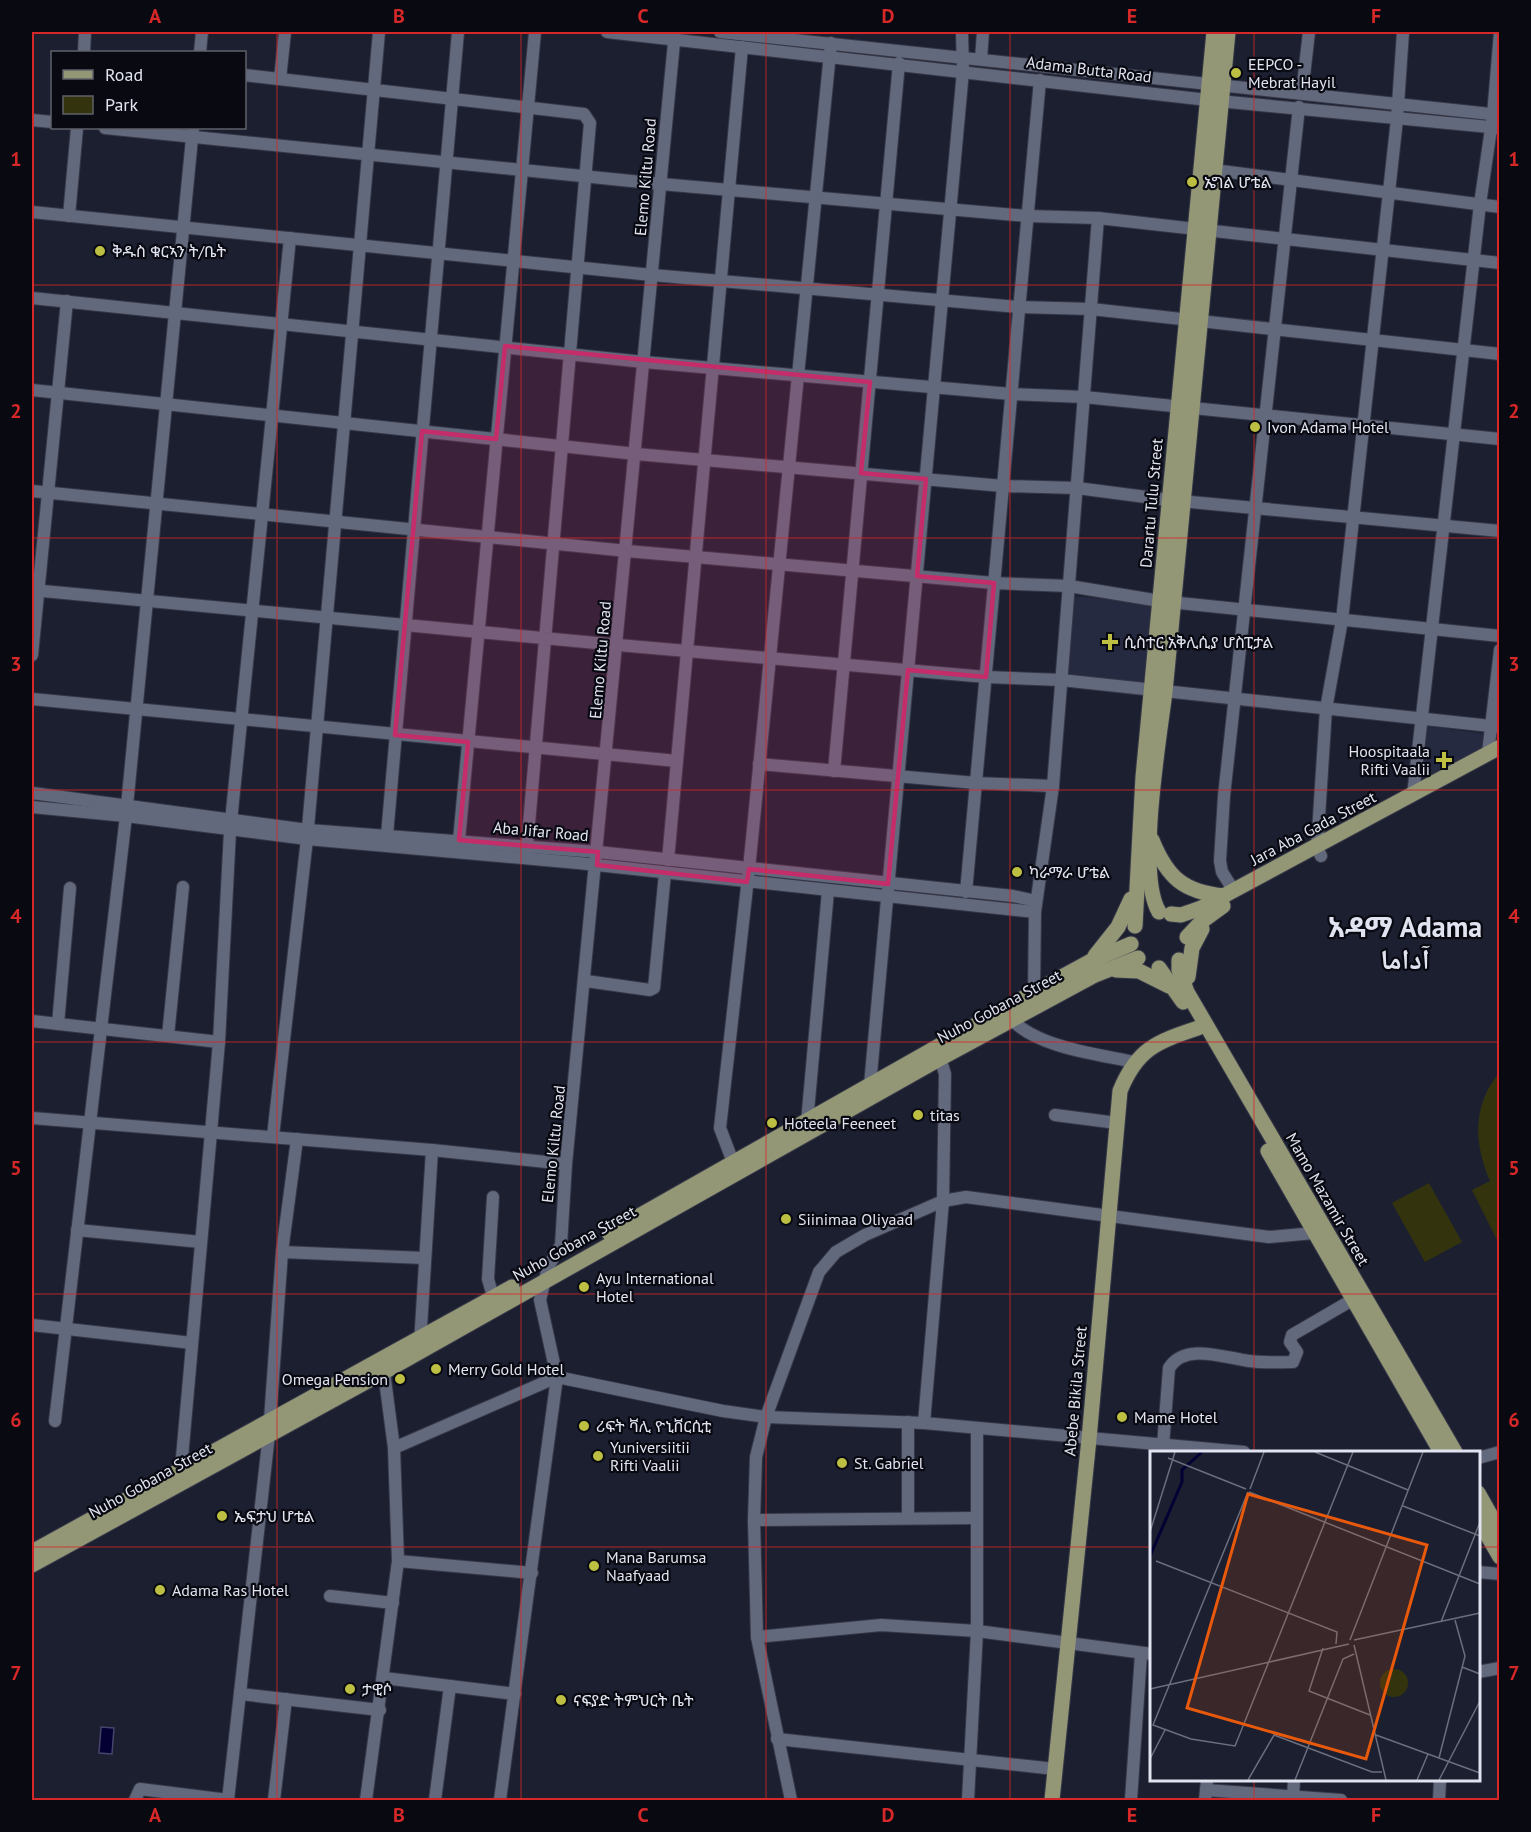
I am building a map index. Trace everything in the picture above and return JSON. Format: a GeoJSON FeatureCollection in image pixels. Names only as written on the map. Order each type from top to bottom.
{"type":"FeatureCollection","features":[{"type":"Feature","properties":{"kind":"main road"},"geometry":{"type":"LineString","coordinates":[[1214,32],[1216,92]]}},
{"type":"Feature","properties":{"kind":"main road"},"geometry":{"type":"LineString","coordinates":[[1216,92],[1228,32]]}},
{"type":"Feature","properties":{"kind":"main road","name":"Darartu Tulu Street"},"geometry":{"type":"LineString","coordinates":[[1135,926],[1139,854],[1158,692],[1216,92]]}},
{"type":"Feature","properties":{"kind":"main road","name":"Darartu Tulu Street"},"geometry":{"type":"LineString","coordinates":[[1158,692],[1148,871],[1150,891],[1165,913]]}},
{"type":"Feature","properties":{"kind":"main road","name":"Jara Aba Gada Street"},"geometry":{"type":"LineString","coordinates":[[1165,913],[1191,912],[1319,852],[1413,795],[1496,752]]}},
{"type":"Feature","properties":{"kind":"main road","name":"Jara Aba Gada Street"},"geometry":{"type":"LineString","coordinates":[[1187,937],[1211,913],[1496,752]]}},
{"type":"Feature","properties":{"kind":"main road"},"geometry":{"type":"LineString","coordinates":[[1151,837],[1161,862],[1174,878],[1204,894],[1229,893]]}},
{"type":"Feature","properties":{"kind":"main road"},"geometry":{"type":"LineString","coordinates":[[1090,962],[1109,941],[1127,913],[1139,854]]}},
{"type":"Feature","properties":{"kind":"main road"},"geometry":{"type":"LineString","coordinates":[[1165,913],[1179,920],[1187,937],[1186,949],[1179,960],[1170,966],[1159,968],[1147,966],[1134,951],[1135,926],[1145,916],[1165,913]]}},
{"type":"Feature","properties":{"kind":"main road"},"geometry":{"type":"LineString","coordinates":[[1104,971],[1139,971],[1183,993],[1192,948],[1211,913]]}},
{"type":"Feature","properties":{"kind":"main road","name":"Nuho Gobana Street"},"geometry":{"type":"LineString","coordinates":[[1008,1015],[1034,992],[1090,962],[1134,951]]}},
{"type":"Feature","properties":{"kind":"main road","name":"Nuho Gobana Street"},"geometry":{"type":"LineString","coordinates":[[32,1565],[269,1427],[420,1345],[939,1053],[1008,1015],[1104,971],[1134,951]]}},
{"type":"Feature","properties":{"kind":"main road","name":"Mamo Mazamir Street"},"geometry":{"type":"LineString","coordinates":[[1179,960],[1183,993],[1198,1028],[1209,1039]]}},
{"type":"Feature","properties":{"kind":"main road","name":"Mamo Mazamir Street"},"geometry":{"type":"LineString","coordinates":[[1159,968],[1183,993],[1358,1296],[1454,1451]]}},
{"type":"Feature","properties":{"kind":"main road","name":"Abebe Bikila Street"},"geometry":{"type":"LineString","coordinates":[[1052,1800],[1089,1439],[1119,1091],[1134,1062],[1143,1052],[1166,1038],[1198,1028]]}},
{"type":"Feature","properties":{"kind":"main road","name":"Nuho Gobana Street"},"geometry":{"type":"LineString","coordinates":[[735,1168],[870,1085],[939,1053]]}},
{"type":"Feature","properties":{"kind":"main road","name":"Nuho Gobana Street"},"geometry":{"type":"LineString","coordinates":[[32,1552],[181,1469],[384,1372],[492,1297],[546,1274]]}},
{"type":"Feature","properties":{"kind":"main road","name":"Mamo Mazamir Street"},"geometry":{"type":"LineString","coordinates":[[1358,1296],[1440,1451]]}},
{"type":"Feature","properties":{"kind":"main road"},"geometry":{"type":"LineString","coordinates":[[1480,1496],[1500,1532]]}},
{"type":"Feature","properties":{"kind":"main road"},"geometry":{"type":"LineString","coordinates":[[1480,1521],[1500,1557]]}},
{"type":"Feature","properties":{"kind":"street"},"geometry":{"type":"LineString","coordinates":[[84,51],[85,32]]}},
{"type":"Feature","properties":{"kind":"street"},"geometry":{"type":"LineString","coordinates":[[200,51],[202,32]]}},
{"type":"Feature","properties":{"kind":"street"},"geometry":{"type":"LineString","coordinates":[[280,79],[285,32]]}},
{"type":"Feature","properties":{"kind":"street"},"geometry":{"type":"LineString","coordinates":[[273,1136],[308,834],[379,32]]}},
{"type":"Feature","properties":{"kind":"street"},"geometry":{"type":"LineString","coordinates":[[387,835],[458,32]]}},
{"type":"Feature","properties":{"kind":"street"},"geometry":{"type":"LineString","coordinates":[[459,840],[535,32]]}},
{"type":"Feature","properties":{"kind":"street","name":"Adama Butta Road"},"geometry":{"type":"LineString","coordinates":[[607,32],[675,36],[742,47],[981,59],[1216,92],[1299,107],[1397,119],[1496,121]]}},
{"type":"Feature","properties":{"kind":"street","name":"Adama Butta Road"},"geometry":{"type":"LineString","coordinates":[[720,32],[813,37],[830,50],[899,63],[1040,80],[1216,92],[1302,93],[1398,103],[1496,121]]}},
{"type":"Feature","properties":{"kind":"street"},"geometry":{"type":"LineString","coordinates":[[870,1085],[963,71],[962,32]]}},
{"type":"Feature","properties":{"kind":"street"},"geometry":{"type":"LineString","coordinates":[[981,59],[983,32]]}},
{"type":"Feature","properties":{"kind":"street"},"geometry":{"type":"LineString","coordinates":[[1302,93],[1309,32]]}},
{"type":"Feature","properties":{"kind":"street"},"geometry":{"type":"LineString","coordinates":[[1319,852],[1326,709],[1342,620],[1397,119],[1403,32]]}},
{"type":"Feature","properties":{"kind":"street"},"geometry":{"type":"LineString","coordinates":[[1413,795],[1479,204],[1496,121],[1500,32]]}},
{"type":"Feature","properties":{"kind":"street","name":"Elemo Kiltu Road"},"geometry":{"type":"LineString","coordinates":[[546,1274],[561,1245],[566,1164],[598,859],[675,36]]}},
{"type":"Feature","properties":{"kind":"street"},"geometry":{"type":"LineString","coordinates":[[586,981],[650,990],[654,988],[742,47]]}},
{"type":"Feature","properties":{"kind":"street"},"geometry":{"type":"LineString","coordinates":[[735,1168],[720,1128],[748,875],[830,50]]}},
{"type":"Feature","properties":{"kind":"street"},"geometry":{"type":"LineString","coordinates":[[834,771],[899,63]]}},
{"type":"Feature","properties":{"kind":"street"},"geometry":{"type":"LineString","coordinates":[[246,75],[588,117],[590,123],[527,847]]}},
{"type":"Feature","properties":{"kind":"street"},"geometry":{"type":"LineString","coordinates":[[966,892],[1040,80]]}},
{"type":"Feature","properties":{"kind":"street"},"geometry":{"type":"LineString","coordinates":[[1229,893],[1220,861],[1234,700],[1299,107]]}},
{"type":"Feature","properties":{"kind":"street"},"geometry":{"type":"LineString","coordinates":[[32,120],[51,122]]}},
{"type":"Feature","properties":{"kind":"street"},"geometry":{"type":"LineString","coordinates":[[69,216],[76,129]]}},
{"type":"Feature","properties":{"kind":"street"},"geometry":{"type":"LineString","coordinates":[[127,129],[192,132],[368,154],[661,184],[1028,216],[1098,218],[1500,263]]}},
{"type":"Feature","properties":{"kind":"street"},"geometry":{"type":"LineString","coordinates":[[55,1421],[127,810],[192,132]]}},
{"type":"Feature","properties":{"kind":"street"},"geometry":{"type":"LineString","coordinates":[[1208,169],[1500,207]]}},
{"type":"Feature","properties":{"kind":"street"},"geometry":{"type":"LineString","coordinates":[[32,212],[652,275],[1019,307],[1091,309],[1500,354]]}},
{"type":"Feature","properties":{"kind":"street"},"geometry":{"type":"LineString","coordinates":[[1034,992],[1035,907],[1053,786],[1098,218]]}},
{"type":"Feature","properties":{"kind":"street"},"geometry":{"type":"LineString","coordinates":[[181,1469],[219,1042],[231,825],[290,238]]}},
{"type":"Feature","properties":{"kind":"street"},"geometry":{"type":"LineString","coordinates":[[32,298],[570,352],[644,362],[1011,394],[1084,397],[1185,406],[1500,439]]}},
{"type":"Feature","properties":{"kind":"street"},"geometry":{"type":"LineString","coordinates":[[32,655],[35,590],[48,492],[67,301]]}},
{"type":"Feature","properties":{"kind":"street"},"geometry":{"type":"LineString","coordinates":[[32,390],[636,454],[1003,486],[1077,488],[1176,501],[1500,531]]}},
{"type":"Feature","properties":{"kind":"street"},"geometry":{"type":"LineString","coordinates":[[32,491],[627,551],[994,583],[1069,586],[1166,601],[1500,636]]}},
{"type":"Feature","properties":{"kind":"street"},"geometry":{"type":"LineString","coordinates":[[35,590],[618,645],[986,677],[1061,680],[1495,727]]}},
{"type":"Feature","properties":{"kind":"street"},"geometry":{"type":"LineString","coordinates":[[1496,752],[1495,727],[1500,650]]}},
{"type":"Feature","properties":{"kind":"street"},"geometry":{"type":"LineString","coordinates":[[32,699],[677,761]]}},
{"type":"Feature","properties":{"kind":"street"},"geometry":{"type":"LineString","coordinates":[[759,764],[976,783],[1053,786]]}},
{"type":"Feature","properties":{"kind":"street","name":"Aba Jifar Road"},"geometry":{"type":"LineString","coordinates":[[32,793],[127,810],[308,834],[598,859],[748,875],[888,884],[1013,896],[1035,907]]}},
{"type":"Feature","properties":{"kind":"street","name":"Aba Jifar Road"},"geometry":{"type":"LineString","coordinates":[[32,807],[127,810]]}},
{"type":"Feature","properties":{"kind":"street","name":"Aba Jifar Road"},"geometry":{"type":"LineString","coordinates":[[308,834],[387,835],[459,840],[527,847],[598,859]]}},
{"type":"Feature","properties":{"kind":"street","name":"Aba Jifar Road"},"geometry":{"type":"LineString","coordinates":[[748,875],[828,891],[887,898],[1035,907]]}},
{"type":"Feature","properties":{"kind":"street"},"geometry":{"type":"LineString","coordinates":[[58,1023],[70,888]]}},
{"type":"Feature","properties":{"kind":"street"},"geometry":{"type":"LineString","coordinates":[[168,1036],[183,888]]}},
{"type":"Feature","properties":{"kind":"street"},"geometry":{"type":"LineString","coordinates":[[807,1122],[828,891]]}},
{"type":"Feature","properties":{"kind":"street"},"geometry":{"type":"LineString","coordinates":[[1008,1015],[1036,1037],[1060,1046],[1134,1062]]}},
{"type":"Feature","properties":{"kind":"street"},"geometry":{"type":"LineString","coordinates":[[32,1020],[219,1042]]}},
{"type":"Feature","properties":{"kind":"street"},"geometry":{"type":"LineString","coordinates":[[924,1423],[943,1201],[945,1074],[939,1053]]}},
{"type":"Feature","properties":{"kind":"street"},"geometry":{"type":"LineString","coordinates":[[1054,1115],[1117,1123]]}},
{"type":"Feature","properties":{"kind":"street"},"geometry":{"type":"LineString","coordinates":[[32,1118],[297,1138],[566,1164]]}},
{"type":"Feature","properties":{"kind":"street"},"geometry":{"type":"LineString","coordinates":[[135,1800],[140,1789],[228,1800],[269,1427],[282,1252],[297,1138]]}},
{"type":"Feature","properties":{"kind":"street"},"geometry":{"type":"LineString","coordinates":[[420,1345],[432,1150]]}},
{"type":"Feature","properties":{"kind":"street"},"geometry":{"type":"LineString","coordinates":[[492,1297],[488,1279],[493,1197]]}},
{"type":"Feature","properties":{"kind":"street"},"geometry":{"type":"LineString","coordinates":[[791,1800],[757,1637],[753,1520],[756,1457],[766,1417],[808,1300],[819,1272],[830,1258],[836,1252],[865,1236],[943,1201],[979,1198],[1269,1237],[1319,1230]]}},
{"type":"Feature","properties":{"kind":"street"},"geometry":{"type":"LineString","coordinates":[[77,1230],[201,1242]]}},
{"type":"Feature","properties":{"kind":"street"},"geometry":{"type":"LineString","coordinates":[[282,1252],[424,1258]]}},
{"type":"Feature","properties":{"kind":"street"},"geometry":{"type":"LineString","coordinates":[[500,1800],[557,1377],[541,1309],[546,1274]]}},
{"type":"Feature","properties":{"kind":"street"},"geometry":{"type":"LineString","coordinates":[[1163,1446],[1169,1368],[1175,1359],[1184,1355],[1222,1355],[1248,1361],[1293,1362],[1297,1352],[1290,1342],[1292,1335],[1358,1296]]}},
{"type":"Feature","properties":{"kind":"street"},"geometry":{"type":"LineString","coordinates":[[32,1325],[192,1343]]}},
{"type":"Feature","properties":{"kind":"street"},"geometry":{"type":"LineString","coordinates":[[366,1800],[380,1710],[398,1562],[394,1448],[384,1372]]}},
{"type":"Feature","properties":{"kind":"street"},"geometry":{"type":"LineString","coordinates":[[394,1448],[557,1377],[723,1411],[766,1417],[924,1423],[1230,1451]]}},
{"type":"Feature","properties":{"kind":"street"},"geometry":{"type":"LineString","coordinates":[[908,1422],[908,1518]]}},
{"type":"Feature","properties":{"kind":"street"},"geometry":{"type":"LineString","coordinates":[[968,1800],[977,1631],[977,1429]]}},
{"type":"Feature","properties":{"kind":"street"},"geometry":{"type":"LineString","coordinates":[[1480,1458],[1500,1452]]}},
{"type":"Feature","properties":{"kind":"street"},"geometry":{"type":"LineString","coordinates":[[753,1520],[977,1518]]}},
{"type":"Feature","properties":{"kind":"street"},"geometry":{"type":"LineString","coordinates":[[398,1562],[532,1573]]}},
{"type":"Feature","properties":{"kind":"street"},"geometry":{"type":"LineString","coordinates":[[1480,1572],[1500,1574]]}},
{"type":"Feature","properties":{"kind":"street"},"geometry":{"type":"LineString","coordinates":[[330,1596],[393,1604]]}},
{"type":"Feature","properties":{"kind":"street"},"geometry":{"type":"LineString","coordinates":[[757,1637],[880,1625],[977,1631],[1146,1654],[1131,1800]]}},
{"type":"Feature","properties":{"kind":"street"},"geometry":{"type":"LineString","coordinates":[[1480,1672],[1500,1668]]}},
{"type":"Feature","properties":{"kind":"street"},"geometry":{"type":"LineString","coordinates":[[384,1678],[515,1694]]}},
{"type":"Feature","properties":{"kind":"street"},"geometry":{"type":"LineString","coordinates":[[435,1800],[450,1686]]}},
{"type":"Feature","properties":{"kind":"street"},"geometry":{"type":"LineString","coordinates":[[240,1694],[380,1710]]}},
{"type":"Feature","properties":{"kind":"street"},"geometry":{"type":"LineString","coordinates":[[274,1800],[286,1699]]}},
{"type":"Feature","properties":{"kind":"street"},"geometry":{"type":"LineString","coordinates":[[777,1739],[1055,1769]]}},
{"type":"Feature","properties":{"kind":"street"},"geometry":{"type":"LineString","coordinates":[[1293,1797],[1294,1781]]}},
{"type":"Feature","properties":{"kind":"street"},"geometry":{"type":"LineString","coordinates":[[1439,1800],[1440,1781]]}},
{"type":"Feature","properties":{"kind":"street"},"geometry":{"type":"LineString","coordinates":[[1206,1790],[1341,1800]]}},
{"type":"Feature","properties":{"kind":"highlighted area"},"geometry":{"type":"Polygon","coordinates":[[[505,346],[870,382],[861,473],[926,479],[917,576],[994,583],[986,677],[908,670],[888,884],[749,869],[747,882],[597,865],[598,852],[459,840],[468,742],[395,735],[422,431],[496,439],[505,346]]]}},
{"type":"Feature","properties":{"kind":"shaded area","name":"ሲስተር አቅሊሲያ ሆስፒታል"},"geometry":{"type":"Polygon","coordinates":[[[1072,596],[1156,603],[1148,687],[1065,681],[1072,596]]]}},
{"type":"Feature","properties":{"kind":"shaded area","name":"Hoospitaala Rifti Vaalii"},"geometry":{"type":"Polygon","coordinates":[[[1426,726],[1487,734],[1484,752],[1417,789],[1426,726]]]}},
{"type":"Feature","properties":{"kind":"shaded area"},"geometry":{"type":"Polygon","coordinates":[[[101,1727],[114,1728],[112,1754],[99,1753],[101,1727]]]}},
{"type":"Feature","properties":{"kind":"green space"},"geometry":{"type":"Polygon","coordinates":[[[1499,1073],[1499,1244],[1472,1190],[1490,1181],[1481,1153],[1478,1125],[1484,1098],[1499,1073]]]}},
{"type":"Feature","properties":{"kind":"green space"},"geometry":{"type":"Polygon","coordinates":[[[1429,1183],[1462,1242],[1425,1262],[1392,1203],[1429,1183]]]}},
{"type":"Feature","properties":{"kind":"place","name":"EEPCO - Mebrat Hayil"},"geometry":{"type":"Point","coordinates":[1236,73]}},
{"type":"Feature","properties":{"kind":"place","name":"ኤግል ሆቴል"},"geometry":{"type":"Point","coordinates":[1192,182]}},
{"type":"Feature","properties":{"kind":"place","name":"ቅዱስ ቁርኣን ት/ቤት"},"geometry":{"type":"Point","coordinates":[100,251]}},
{"type":"Feature","properties":{"kind":"place","name":"Ivon Adama Hotel"},"geometry":{"type":"Point","coordinates":[1255,427]}},
{"type":"Feature","properties":{"kind":"place","name":"ሲስተር አቅሊሲያ ሆስፒታል"},"geometry":{"type":"Point","coordinates":[1110,642]}},
{"type":"Feature","properties":{"kind":"place","name":"Hoospitaala Rifti Vaalii"},"geometry":{"type":"Point","coordinates":[1444,760]}},
{"type":"Feature","properties":{"kind":"place","name":"ካራማራ ሆቴል"},"geometry":{"type":"Point","coordinates":[1017,872]}},
{"type":"Feature","properties":{"kind":"place","name":"titas"},"geometry":{"type":"Point","coordinates":[918,1115]}},
{"type":"Feature","properties":{"kind":"place","name":"Hoteela Feeneet"},"geometry":{"type":"Point","coordinates":[772,1123]}},
{"type":"Feature","properties":{"kind":"place","name":"Siinimaa Oliyaad"},"geometry":{"type":"Point","coordinates":[786,1219]}},
{"type":"Feature","properties":{"kind":"place","name":"Ayu International Hotel"},"geometry":{"type":"Point","coordinates":[584,1287]}},
{"type":"Feature","properties":{"kind":"place","name":"Merry Gold Hotel"},"geometry":{"type":"Point","coordinates":[436,1369]}},
{"type":"Feature","properties":{"kind":"place","name":"Omega Pension"},"geometry":{"type":"Point","coordinates":[400,1379]}},
{"type":"Feature","properties":{"kind":"place","name":"Mame Hotel"},"geometry":{"type":"Point","coordinates":[1122,1417]}},
{"type":"Feature","properties":{"kind":"place","name":"ሪፍት ቫሊ ዮኒቨርሲቲ"},"geometry":{"type":"Point","coordinates":[584,1426]}},
{"type":"Feature","properties":{"kind":"place","name":"Yuniversiitii Rifti Vaalii"},"geometry":{"type":"Point","coordinates":[598,1456]}},
{"type":"Feature","properties":{"kind":"place","name":"St. Gabriel"},"geometry":{"type":"Point","coordinates":[842,1463]}},
{"type":"Feature","properties":{"kind":"place","name":"ኤፍታህ ሆቴል"},"geometry":{"type":"Point","coordinates":[222,1516]}},
{"type":"Feature","properties":{"kind":"place","name":"Mana Barumsa Naafyaad"},"geometry":{"type":"Point","coordinates":[594,1566]}},
{"type":"Feature","properties":{"kind":"place","name":"Adama Ras Hotel"},"geometry":{"type":"Point","coordinates":[160,1590]}},
{"type":"Feature","properties":{"kind":"place","name":"ታዊሶ"},"geometry":{"type":"Point","coordinates":[350,1689]}},
{"type":"Feature","properties":{"kind":"place","name":"ናፍያድ ትምህርት ቤት"},"geometry":{"type":"Point","coordinates":[561,1700]}},
{"type":"Feature","properties":{"kind":"district","name":"አዳማ Adama آداما"},"geometry":{"type":"Point","coordinates":[1405,942]}}]}
